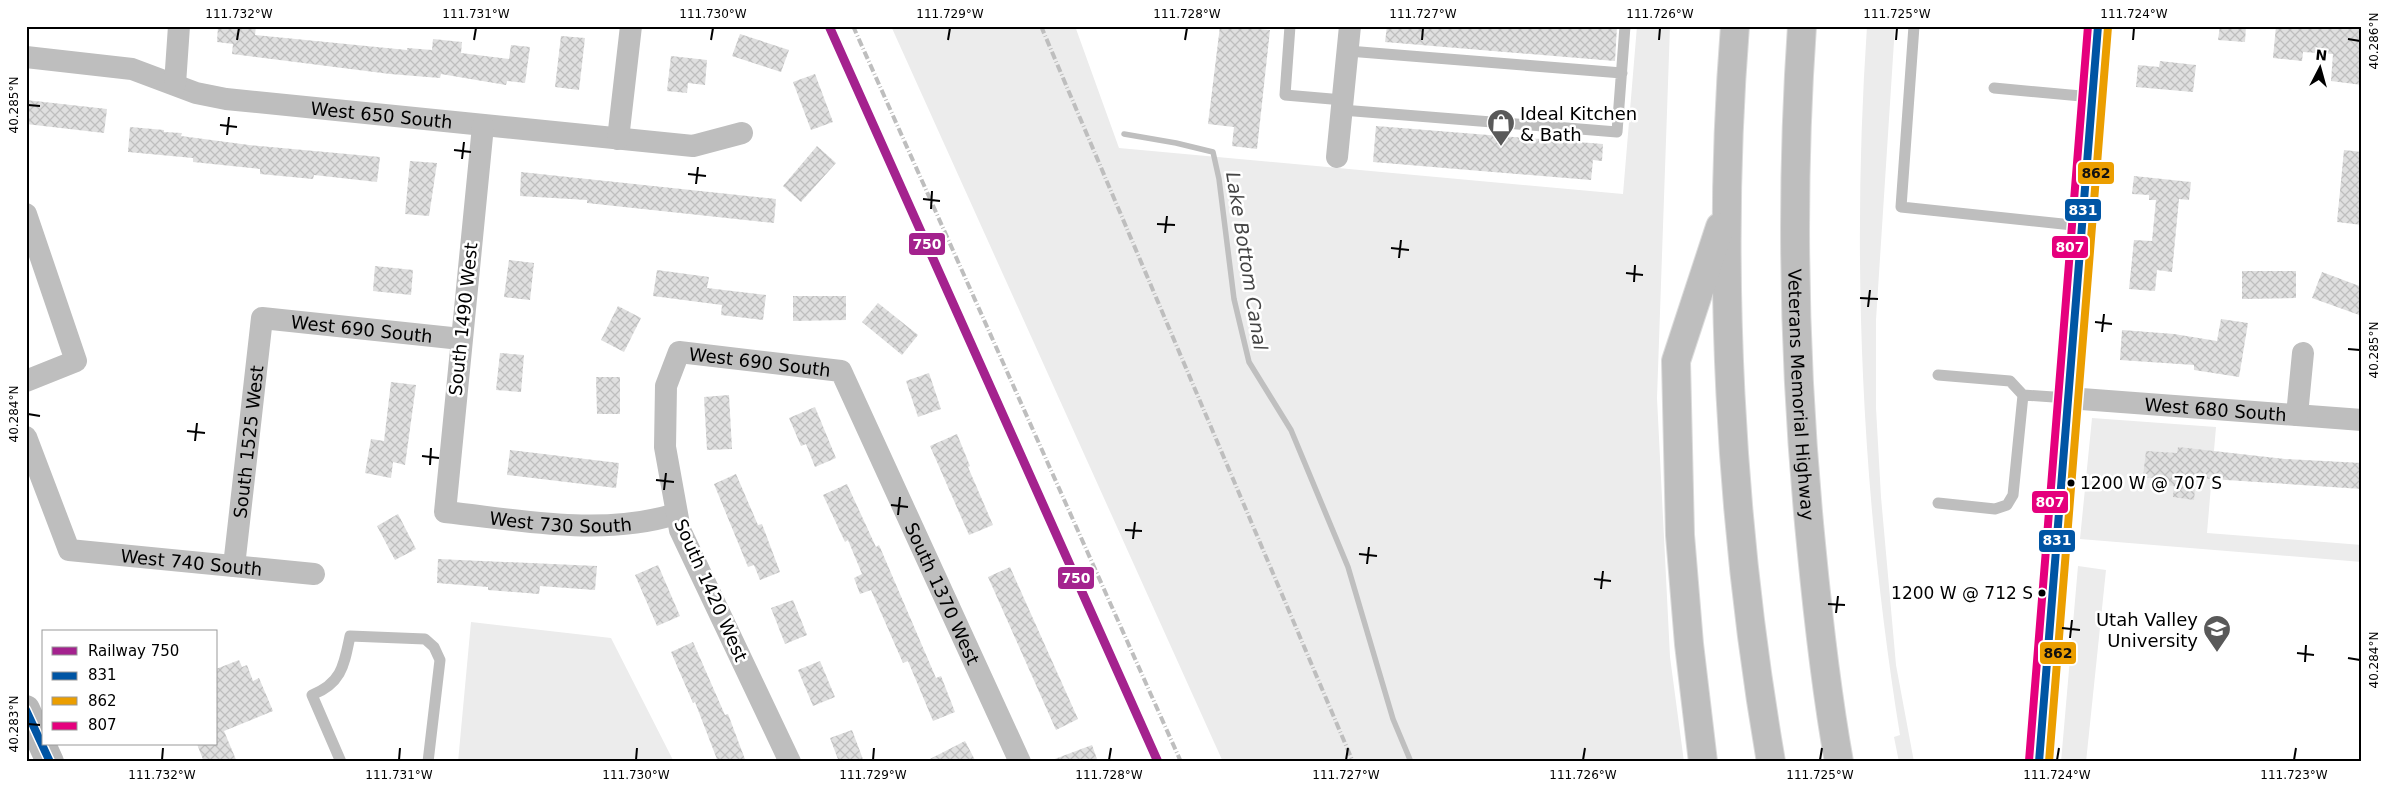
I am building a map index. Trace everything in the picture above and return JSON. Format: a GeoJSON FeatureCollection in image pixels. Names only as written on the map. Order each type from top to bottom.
{"type":"FeatureCollection","features":[{"type":"Feature","properties":{"kind":"highway"},"geometry":{"type":"LineString","coordinates":[[1735,26],[1728,204],[1729,316],[1737,480],[1754,647],[1771,762]]}},
{"type":"Feature","properties":{"kind":"highway","name":"Veterans Memorial Highway"},"geometry":{"type":"LineString","coordinates":[[1802,26],[1795,213],[1802,440],[1822,652],[1839,762]]}},
{"type":"Feature","properties":{"kind":"highway"},"geometry":{"type":"LineString","coordinates":[[1702,762],[1688,644],[1680,535],[1676,361],[1728,204]]}},
{"type":"Feature","properties":{"kind":"main road"},"geometry":{"type":"LineString","coordinates":[[2039,762],[2098,26]]}},
{"type":"Feature","properties":{"kind":"main road"},"geometry":{"type":"LineString","coordinates":[[26,710],[42,745]]}},
{"type":"Feature","properties":{"kind":"main road"},"geometry":{"type":"LineString","coordinates":[[43,746],[50,762]]}},
{"type":"Feature","properties":{"kind":"street"},"geometry":{"type":"LineString","coordinates":[[175,84],[179,26]]}},
{"type":"Feature","properties":{"kind":"street"},"geometry":{"type":"LineString","coordinates":[[618,138],[631,26]]}},
{"type":"Feature","properties":{"kind":"street"},"geometry":{"type":"LineString","coordinates":[[1337,157],[1350,26]]}},
{"type":"Feature","properties":{"kind":"street","name":"West 650 South"},"geometry":{"type":"LineString","coordinates":[[26,57],[132,69],[196,93],[226,99],[693,146],[742,133]]}},
{"type":"Feature","properties":{"kind":"street","name":"South 1490 West"},"geometry":{"type":"LineString","coordinates":[[445,512],[484,126]]}},
{"type":"Feature","properties":{"kind":"street"},"geometry":{"type":"LineString","coordinates":[[26,214],[76,361],[26,381]]}},
{"type":"Feature","properties":{"kind":"street","name":"West 690 South"},"geometry":{"type":"LineString","coordinates":[[262,318],[461,340]]}},
{"type":"Feature","properties":{"kind":"street","name":"South 1525 West"},"geometry":{"type":"LineString","coordinates":[[234,566],[262,318]]}},
{"type":"Feature","properties":{"kind":"street","name":"West 690 South"},"geometry":{"type":"LineString","coordinates":[[679,352],[841,371]]}},
{"type":"Feature","properties":{"kind":"street","name":"South 1420 West"},"geometry":{"type":"LineString","coordinates":[[679,352],[666,386],[665,438],[680,530],[790,762]]}},
{"type":"Feature","properties":{"kind":"street"},"geometry":{"type":"LineString","coordinates":[[2297,415],[2303,353]]}},
{"type":"Feature","properties":{"kind":"street","name":"South 1370 West"},"geometry":{"type":"LineString","coordinates":[[841,371],[1020,762]]}},
{"type":"Feature","properties":{"kind":"street","name":"West 680 South"},"geometry":{"type":"LineString","coordinates":[[2068,398],[2362,420]]}},
{"type":"Feature","properties":{"kind":"street","name":"West 740 South"},"geometry":{"type":"LineString","coordinates":[[28,448],[69,550],[314,574]]}},
{"type":"Feature","properties":{"kind":"street","name":"West 730 South"},"geometry":{"type":"LineString","coordinates":[[445,512],[579,526],[650,522],[676,514]]}},
{"type":"Feature","properties":{"kind":"lane"},"geometry":{"type":"LineString","coordinates":[[1290,26],[1285,95],[1342,105],[1617,132],[1625,26]]}},
{"type":"Feature","properties":{"kind":"lane"},"geometry":{"type":"LineString","coordinates":[[1914,26],[1901,207],[2082,226]]}},
{"type":"Feature","properties":{"kind":"lane"},"geometry":{"type":"LineString","coordinates":[[1348,51],[1622,73]]}},
{"type":"Feature","properties":{"kind":"lane"},"geometry":{"type":"LineString","coordinates":[[1994,88],[2092,97]]}},
{"type":"Feature","properties":{"kind":"lane"},"geometry":{"type":"LineString","coordinates":[[1938,375],[2010,381],[2023,395],[2068,398]]}},
{"type":"Feature","properties":{"kind":"lane"},"geometry":{"type":"LineString","coordinates":[[1938,503],[1995,509],[2007,505],[2013,495],[2023,395]]}},
{"type":"Feature","properties":{"kind":"lane"},"geometry":{"type":"LineString","coordinates":[[341,762],[312,695],[325,689],[339,675],[350,636],[425,639],[434,647],[440,660],[428,762]]}},
{"type":"Feature","properties":{"kind":"shaded area"},"geometry":{"type":"Polygon","coordinates":[[[891,26],[1075,26],[1119,148],[1623,194],[1637,26],[1670,26],[1657,398],[1670,657],[1684,762],[1223,762],[891,26]]]}},
{"type":"Feature","properties":{"kind":"shaded area"},"geometry":{"type":"Polygon","coordinates":[[[1867,26],[1895,26],[1876,320],[1876,408],[1881,497],[1896,665],[1914,762],[1899,762],[1894,737],[1900,735],[1887,647],[1877,558],[1863,381],[1860,293],[1860,204],[1867,26]]]}},
{"type":"Feature","properties":{"kind":"shaded area"},"geometry":{"type":"Polygon","coordinates":[[[2092,418],[2216,427],[2207,533],[2362,545],[2362,562],[2080,539],[2092,418]]]}},
{"type":"Feature","properties":{"kind":"shaded area"},"geometry":{"type":"Polygon","coordinates":[[[2078,566],[2106,570],[2086,762],[2061,762],[2078,566]]]}},
{"type":"Feature","properties":{"kind":"shaded area"},"geometry":{"type":"Polygon","coordinates":[[[471,622],[611,638],[674,762],[458,762],[471,622]]]}},
{"type":"Feature","properties":{"kind":"building"},"geometry":{"type":"Polygon","coordinates":[[[218,26],[256,26],[255,35],[407,50],[407,48],[432,50],[433,39],[462,42],[461,53],[509,59],[511,45],[530,47],[525,83],[507,81],[506,85],[441,74],[440,78],[390,74],[232,54],[233,44],[217,42],[218,26]]]}},
{"type":"Feature","properties":{"kind":"building"},"geometry":{"type":"Polygon","coordinates":[[[1220,26],[1270,30],[1257,149],[1232,146],[1234,127],[1208,124],[1220,26]]]}},
{"type":"Feature","properties":{"kind":"building"},"geometry":{"type":"Polygon","coordinates":[[[1387,26],[1617,26],[1615,61],[1385,42],[1387,26]]]}},
{"type":"Feature","properties":{"kind":"building"},"geometry":{"type":"Polygon","coordinates":[[[2220,26],[2246,26],[2245,42],[2218,40],[2220,26]]]}},
{"type":"Feature","properties":{"kind":"building"},"geometry":{"type":"Polygon","coordinates":[[[2276,26],[2362,26],[2362,85],[2331,81],[2333,54],[2303,52],[2302,61],[2273,58],[2276,26]]]}},
{"type":"Feature","properties":{"kind":"building"},"geometry":{"type":"Polygon","coordinates":[[[740,34],[789,50],[781,72],[732,56],[740,34]]]}},
{"type":"Feature","properties":{"kind":"building"},"geometry":{"type":"Polygon","coordinates":[[[561,36],[585,38],[579,90],[555,87],[561,36]]]}},
{"type":"Feature","properties":{"kind":"building"},"geometry":{"type":"Polygon","coordinates":[[[671,56],[707,60],[705,85],[688,83],[687,93],[667,91],[671,56]]]}},
{"type":"Feature","properties":{"kind":"building"},"geometry":{"type":"Polygon","coordinates":[[[2160,61],[2196,65],[2193,92],[2136,87],[2138,65],[2159,67],[2160,61]]]}},
{"type":"Feature","properties":{"kind":"building"},"geometry":{"type":"Polygon","coordinates":[[[815,74],[833,122],[811,130],[793,82],[815,74]]]}},
{"type":"Feature","properties":{"kind":"building"},"geometry":{"type":"Polygon","coordinates":[[[26,100],[107,109],[104,133],[26,124],[26,100]]]}},
{"type":"Feature","properties":{"kind":"building"},"geometry":{"type":"Polygon","coordinates":[[[1376,126],[1603,144],[1602,161],[1593,160],[1591,180],[1373,162],[1376,126]]]}},
{"type":"Feature","properties":{"kind":"building"},"geometry":{"type":"Polygon","coordinates":[[[130,127],[164,130],[164,132],[182,133],[181,136],[249,145],[380,157],[377,182],[314,175],[313,179],[260,174],[260,169],[193,162],[193,158],[128,152],[130,127]]]}},
{"type":"Feature","properties":{"kind":"building"},"geometry":{"type":"Polygon","coordinates":[[[817,146],[836,163],[801,202],[783,186],[817,146]]]}},
{"type":"Feature","properties":{"kind":"building"},"geometry":{"type":"Polygon","coordinates":[[[2344,150],[2362,152],[2362,225],[2337,222],[2344,150]]]}},
{"type":"Feature","properties":{"kind":"building"},"geometry":{"type":"Polygon","coordinates":[[[410,161],[437,163],[429,216],[405,214],[410,161]]]}},
{"type":"Feature","properties":{"kind":"building"},"geometry":{"type":"Polygon","coordinates":[[[521,172],[776,199],[774,223],[587,203],[587,200],[520,196],[521,172]]]}},
{"type":"Feature","properties":{"kind":"building"},"geometry":{"type":"Polygon","coordinates":[[[2134,176],[2191,182],[2189,200],[2179,199],[2172,272],[2157,270],[2155,291],[2129,289],[2134,240],[2152,241],[2156,200],[2149,200],[2149,195],[2132,194],[2134,176]]]}},
{"type":"Feature","properties":{"kind":"building"},"geometry":{"type":"Polygon","coordinates":[[[509,260],[534,263],[530,300],[504,297],[509,260]]]}},
{"type":"Feature","properties":{"kind":"building"},"geometry":{"type":"Polygon","coordinates":[[[375,266],[413,270],[411,295],[373,291],[375,266]]]}},
{"type":"Feature","properties":{"kind":"building"},"geometry":{"type":"Polygon","coordinates":[[[657,270],[709,277],[707,288],[766,295],[763,320],[721,315],[722,305],[653,296],[657,270]]]}},
{"type":"Feature","properties":{"kind":"building"},"geometry":{"type":"Polygon","coordinates":[[[2242,271],[2296,271],[2296,298],[2242,299],[2242,271]]]}},
{"type":"Feature","properties":{"kind":"building"},"geometry":{"type":"Polygon","coordinates":[[[2322,272],[2362,287],[2362,316],[2312,298],[2322,272]]]}},
{"type":"Feature","properties":{"kind":"building"},"geometry":{"type":"Polygon","coordinates":[[[793,296],[846,296],[846,320],[793,321],[793,296]]]}},
{"type":"Feature","properties":{"kind":"building"},"geometry":{"type":"Polygon","coordinates":[[[878,303],[918,335],[902,355],[862,322],[878,303]]]}},
{"type":"Feature","properties":{"kind":"building"},"geometry":{"type":"Polygon","coordinates":[[[618,306],[641,318],[624,352],[601,340],[618,306]]]}},
{"type":"Feature","properties":{"kind":"building"},"geometry":{"type":"Polygon","coordinates":[[[2221,319],[2248,323],[2239,377],[2194,370],[2194,365],[2120,360],[2122,330],[2174,334],[2217,341],[2221,319]]]}},
{"type":"Feature","properties":{"kind":"building"},"geometry":{"type":"Polygon","coordinates":[[[500,353],[524,355],[521,392],[496,390],[500,353]]]}},
{"type":"Feature","properties":{"kind":"building"},"geometry":{"type":"Polygon","coordinates":[[[929,373],[941,409],[918,417],[906,381],[929,373]]]}},
{"type":"Feature","properties":{"kind":"building"},"geometry":{"type":"Polygon","coordinates":[[[596,377],[620,377],[620,414],[597,414],[596,377]]]}},
{"type":"Feature","properties":{"kind":"building"},"geometry":{"type":"Polygon","coordinates":[[[391,382],[416,385],[405,465],[393,462],[391,478],[365,473],[371,439],[384,441],[391,382]]]}},
{"type":"Feature","properties":{"kind":"building"},"geometry":{"type":"Polygon","coordinates":[[[729,395],[732,449],[707,450],[704,397],[729,395]]]}},
{"type":"Feature","properties":{"kind":"building"},"geometry":{"type":"Polygon","coordinates":[[[815,407],[836,458],[815,467],[806,444],[801,446],[789,418],[815,407]]]}},
{"type":"Feature","properties":{"kind":"building"},"geometry":{"type":"Polygon","coordinates":[[[957,434],[970,466],[968,467],[993,525],[969,535],[930,446],[957,434]]]}},
{"type":"Feature","properties":{"kind":"building"},"geometry":{"type":"Polygon","coordinates":[[[2178,447],[2285,459],[2362,463],[2362,489],[2196,478],[2194,500],[2173,497],[2174,486],[2152,483],[2152,478],[2143,477],[2146,451],[2177,453],[2178,447]]]}},
{"type":"Feature","properties":{"kind":"building"},"geometry":{"type":"Polygon","coordinates":[[[510,450],[619,463],[616,488],[507,475],[510,450]]]}},
{"type":"Feature","properties":{"kind":"building"},"geometry":{"type":"Polygon","coordinates":[[[736,474],[758,525],[762,524],[780,572],[760,580],[754,565],[748,567],[714,484],[736,474]]]}},
{"type":"Feature","properties":{"kind":"building"},"geometry":{"type":"Polygon","coordinates":[[[847,484],[876,547],[879,545],[936,678],[941,676],[955,712],[933,721],[908,661],[903,663],[871,590],[860,594],[854,578],[862,574],[848,540],[845,542],[823,495],[847,484]]]}},
{"type":"Feature","properties":{"kind":"building"},"geometry":{"type":"Polygon","coordinates":[[[398,514],[416,549],[395,560],[377,526],[398,514]]]}},
{"type":"Feature","properties":{"kind":"building"},"geometry":{"type":"Polygon","coordinates":[[[438,559],[597,566],[595,590],[540,586],[539,594],[437,583],[438,559]]]}},
{"type":"Feature","properties":{"kind":"building"},"geometry":{"type":"Polygon","coordinates":[[[658,565],[680,616],[657,626],[635,575],[658,565]]]}},
{"type":"Feature","properties":{"kind":"building"},"geometry":{"type":"Polygon","coordinates":[[[1010,567],[1078,719],[1056,730],[988,577],[1010,567]]]}},
{"type":"Feature","properties":{"kind":"building"},"geometry":{"type":"Polygon","coordinates":[[[793,600],[807,635],[785,644],[771,608],[793,600]]]}},
{"type":"Feature","properties":{"kind":"building"},"geometry":{"type":"Polygon","coordinates":[[[693,642],[725,715],[728,714],[746,762],[718,762],[695,702],[693,703],[671,652],[693,642]]]}},
{"type":"Feature","properties":{"kind":"building"},"geometry":{"type":"Polygon","coordinates":[[[239,660],[242,667],[247,665],[253,681],[259,678],[273,711],[224,731],[237,762],[204,762],[198,746],[218,746],[218,668],[239,660]]]}},
{"type":"Feature","properties":{"kind":"building"},"geometry":{"type":"Polygon","coordinates":[[[820,661],[835,697],[813,706],[798,670],[820,661]]]}},
{"type":"Feature","properties":{"kind":"building"},"geometry":{"type":"Polygon","coordinates":[[[852,730],[864,762],[839,762],[830,738],[852,730]]]}},
{"type":"Feature","properties":{"kind":"building"},"geometry":{"type":"Polygon","coordinates":[[[965,741],[976,762],[924,762],[965,741]]]}},
{"type":"Feature","properties":{"kind":"building"},"geometry":{"type":"Polygon","coordinates":[[[1092,745],[1098,762],[1052,762],[1052,760],[1092,745]]]}},
{"type":"Feature","properties":{"kind":"waterway","name":"Lake Bottom Canal"},"geometry":{"type":"LineString","coordinates":[[1124,134],[1213,152],[1219,179],[1234,299],[1249,362],[1291,430],[1348,567],[1393,719],[1411,762]]}},
{"type":"Feature","properties":{"kind":"railway"},"geometry":{"type":"LineString","coordinates":[[853,26],[1181,762]]}},
{"type":"Feature","properties":{"kind":"railway"},"geometry":{"type":"LineString","coordinates":[[1041,26],[1353,762]]}},
{"type":"Feature","properties":{"kind":"rail line","name":"750"},"geometry":{"type":"LineString","coordinates":[[829,26],[1158,762]]}},
{"type":"Feature","properties":{"kind":"transit line","name":"807"},"geometry":{"type":"LineString","coordinates":[[2029,761],[2088,26]]}},
{"type":"Feature","properties":{"kind":"transit line","name":"831"},"geometry":{"type":"LineString","coordinates":[[2039,762],[2098,26]]}},
{"type":"Feature","properties":{"kind":"transit line","name":"862"},"geometry":{"type":"LineString","coordinates":[[2049,762],[2108,27]]}},
{"type":"Feature","properties":{"kind":"transit line","name":"831"},"geometry":{"type":"LineString","coordinates":[[26,710],[42,745]]}},
{"type":"Feature","properties":{"kind":"transit line","name":"831"},"geometry":{"type":"LineString","coordinates":[[43,746],[50,762]]}},
{"type":"Feature","properties":{"kind":"place","name":"Ideal Kitchen & Bath"},"geometry":{"type":"Point","coordinates":[1501,147]}},
{"type":"Feature","properties":{"kind":"place","name":"1200 W @ 707 S"},"geometry":{"type":"Point","coordinates":[2071,483]}},
{"type":"Feature","properties":{"kind":"place","name":"1200 W @ 712 S"},"geometry":{"type":"Point","coordinates":[2042,593]}},
{"type":"Feature","properties":{"kind":"place","name":"Utah Valley University"},"geometry":{"type":"Point","coordinates":[2217,653]}}]}
